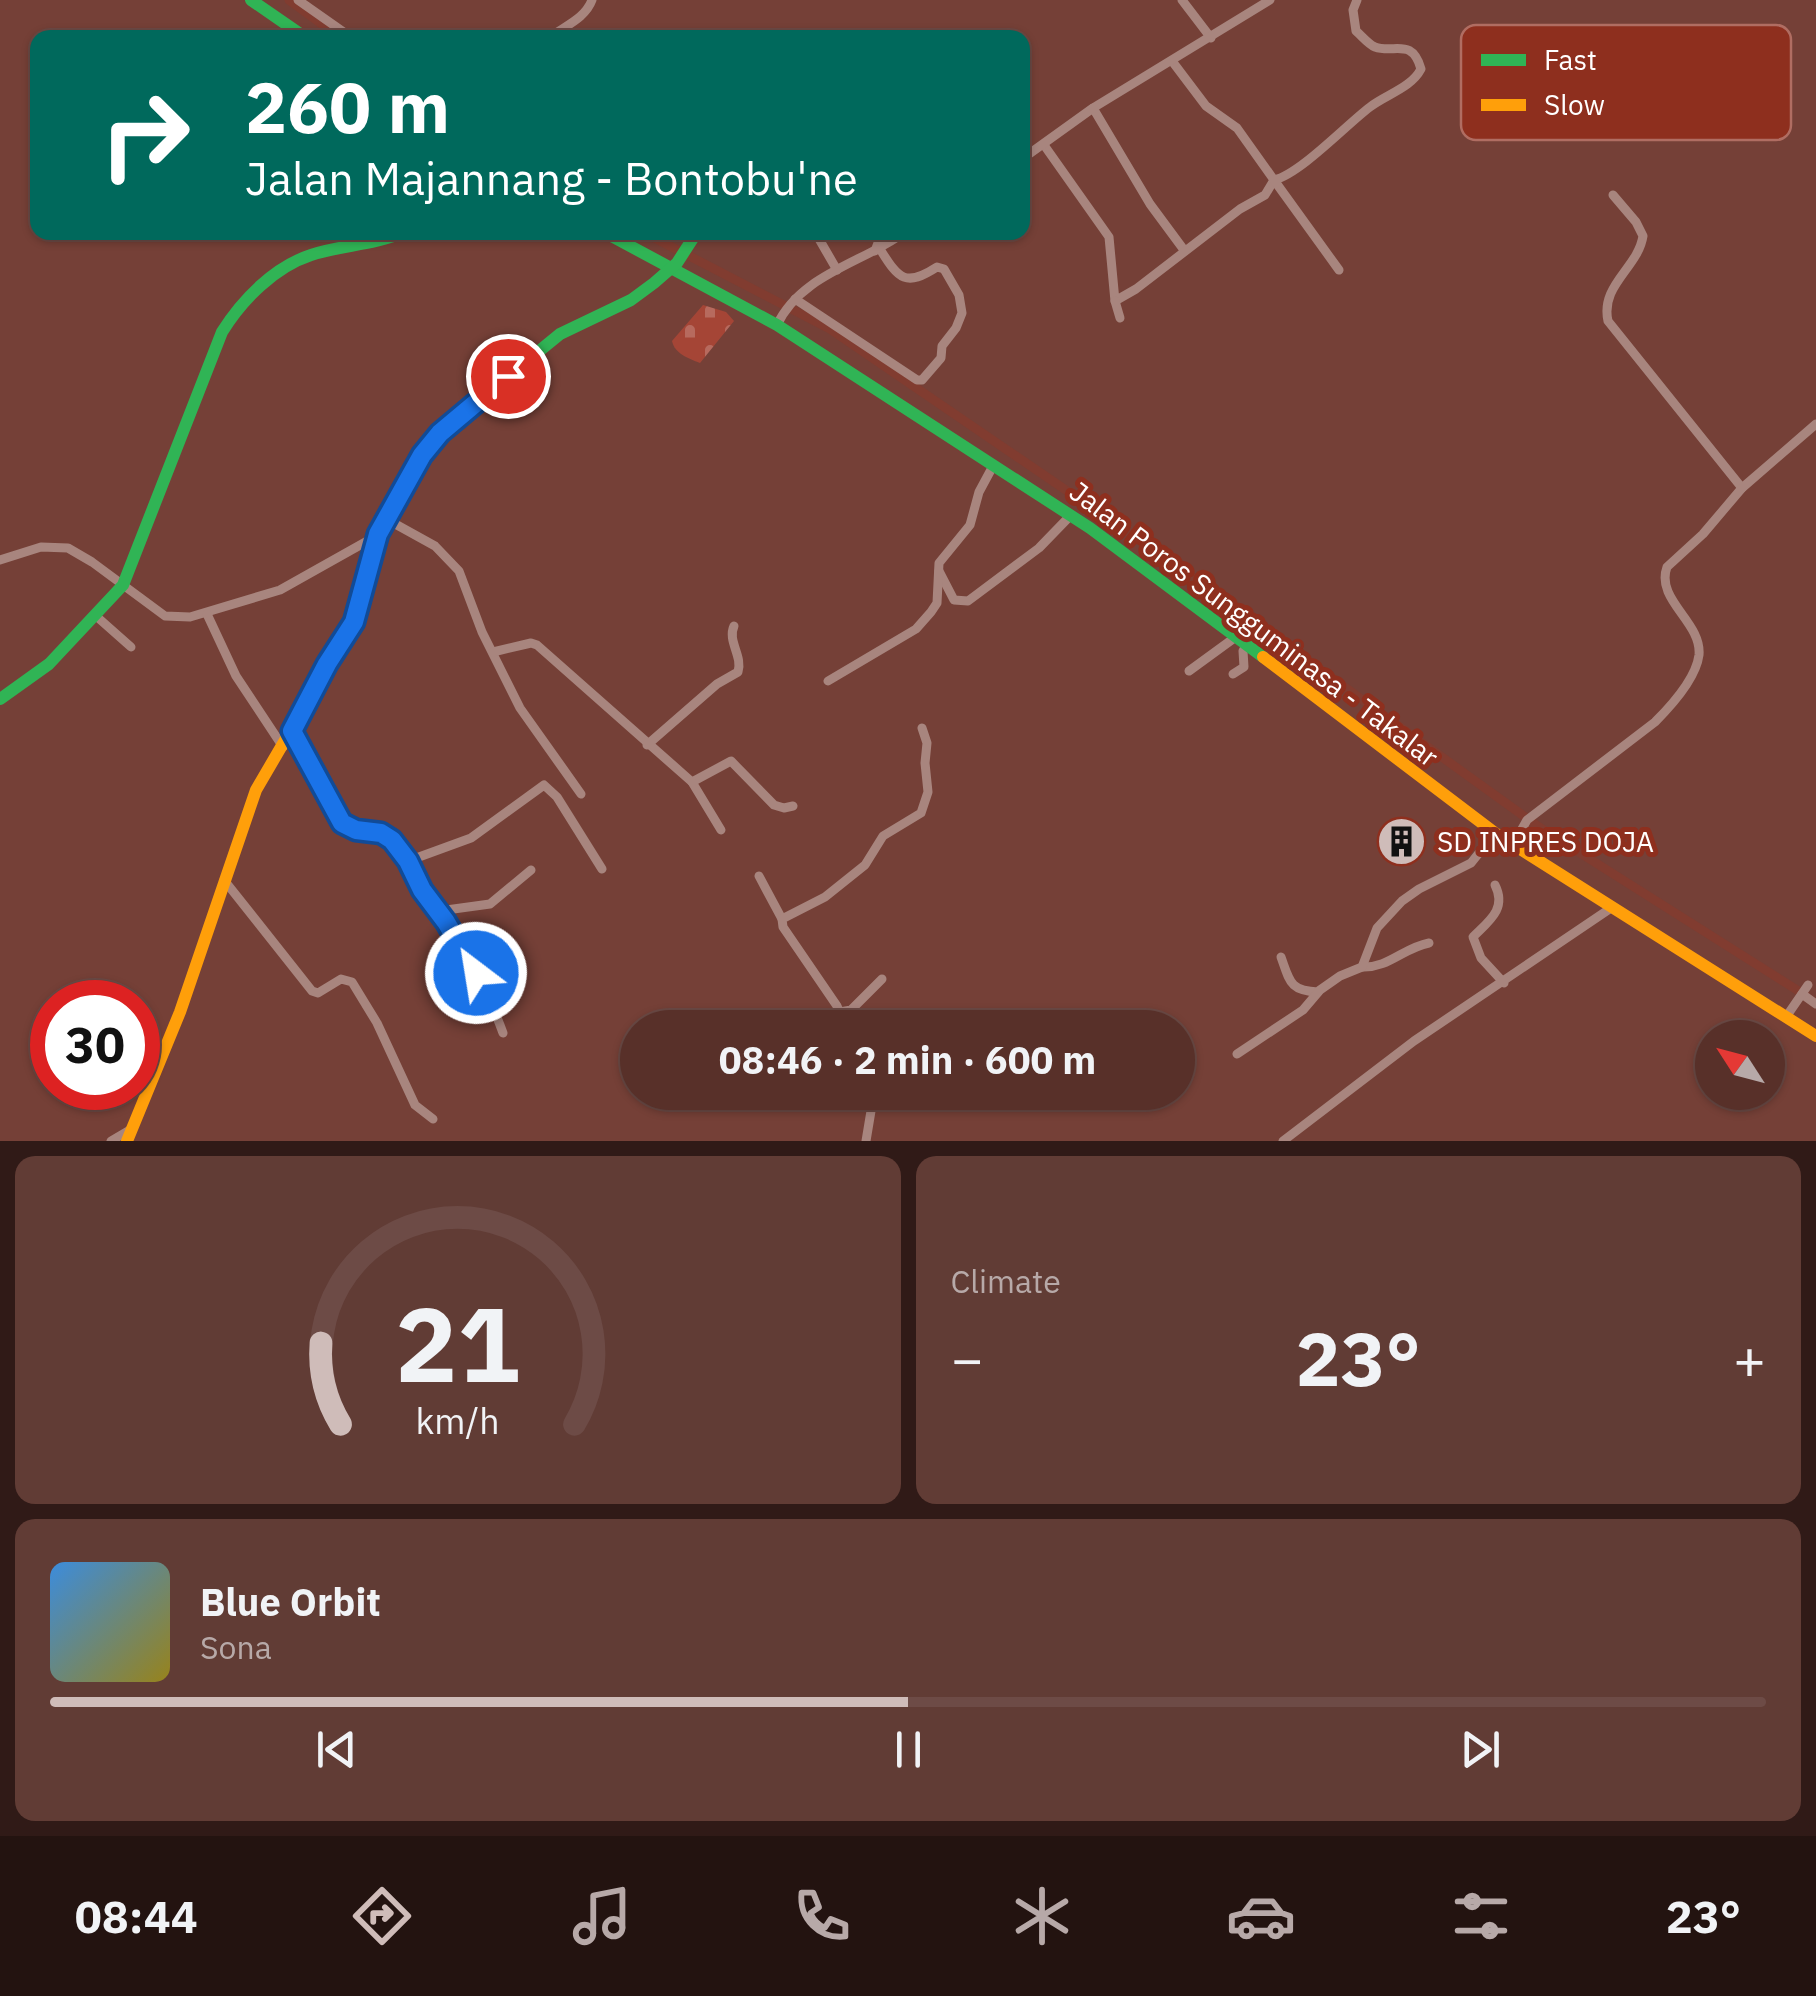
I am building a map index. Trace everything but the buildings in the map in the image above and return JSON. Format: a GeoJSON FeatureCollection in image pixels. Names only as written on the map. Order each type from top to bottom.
{"type":"FeatureCollection","features":[{"type":"Feature","properties":{"kind":"main road"},"geometry":{"type":"LineString","coordinates":[[251,0],[294,30]]}},
{"type":"Feature","properties":{"kind":"main road"},"geometry":{"type":"LineString","coordinates":[[0,698],[42,671],[123,584],[232,314],[296,261],[388,240]]}},
{"type":"Feature","properties":{"kind":"main road","name":"Jalan Poros Sungguminasa - Takalar"},"geometry":{"type":"LineString","coordinates":[[620,240],[779,321],[1070,516],[1242,640],[1495,833],[1516,840],[1612,908],[1816,1036]]}},
{"type":"Feature","properties":{"kind":"main road"},"geometry":{"type":"LineString","coordinates":[[130,1134],[180,1012],[256,790],[354,622],[378,534],[422,455],[451,424],[569,328],[639,295],[674,266],[692,240]]}},
{"type":"Feature","properties":{"kind":"street"},"geometry":{"type":"LineString","coordinates":[[298,0],[341,30]]}},
{"type":"Feature","properties":{"kind":"street"},"geometry":{"type":"LineString","coordinates":[[561,30],[577,20],[592,0]]}},
{"type":"Feature","properties":{"kind":"street"},"geometry":{"type":"LineString","coordinates":[[1182,0],[1211,38]]}},
{"type":"Feature","properties":{"kind":"street"},"geometry":{"type":"LineString","coordinates":[[1030,155],[1093,108],[1270,0]]}},
{"type":"Feature","properties":{"kind":"street"},"geometry":{"type":"LineString","coordinates":[[1115,301],[1265,195],[1274,180],[1298,168],[1372,105],[1413,80],[1421,69],[1412,53],[1400,46],[1374,46],[1356,31],[1356,0]]}},
{"type":"Feature","properties":{"kind":"street"},"geometry":{"type":"LineString","coordinates":[[1172,62],[1206,106],[1236,128],[1338,270]]}},
{"type":"Feature","properties":{"kind":"street"},"geometry":{"type":"LineString","coordinates":[[1093,108],[1150,204],[1184,250]]}},
{"type":"Feature","properties":{"kind":"street"},"geometry":{"type":"LineString","coordinates":[[1044,145],[1109,236],[1120,318]]}},
{"type":"Feature","properties":{"kind":"street"},"geometry":{"type":"LineString","coordinates":[[1613,195],[1643,236],[1637,254],[1612,290],[1606,306],[1608,321],[1742,488]]}},
{"type":"Feature","properties":{"kind":"street"},"geometry":{"type":"LineString","coordinates":[[820,240],[837,270]]}},
{"type":"Feature","properties":{"kind":"street"},"geometry":{"type":"LineString","coordinates":[[877,252],[880,240]]}},
{"type":"Feature","properties":{"kind":"street"},"geometry":{"type":"LineString","coordinates":[[779,321],[793,301],[837,270],[894,240]]}},
{"type":"Feature","properties":{"kind":"street"},"geometry":{"type":"LineString","coordinates":[[793,301],[918,380],[924,379],[941,358],[943,344],[960,322],[963,308],[959,295],[941,268],[908,280],[877,252]]}},
{"type":"Feature","properties":{"kind":"street"},"geometry":{"type":"LineString","coordinates":[[1516,840],[1527,820],[1655,722],[1691,674],[1699,656],[1698,643],[1668,592],[1665,572],[1742,488],[1816,424]]}},
{"type":"Feature","properties":{"kind":"street"},"geometry":{"type":"LineString","coordinates":[[828,682],[925,620],[936,603],[938,569],[954,541],[970,526],[979,492],[993,466]]}},
{"type":"Feature","properties":{"kind":"street"},"geometry":{"type":"LineString","coordinates":[[938,569],[954,600],[968,601],[1039,548],[1070,516]]}},
{"type":"Feature","properties":{"kind":"street"},"geometry":{"type":"LineString","coordinates":[[388,520],[435,546],[459,571],[526,718],[581,794]]}},
{"type":"Feature","properties":{"kind":"street"},"geometry":{"type":"LineString","coordinates":[[0,560],[59,546],[92,562],[165,616],[206,614],[280,590],[378,534]]}},
{"type":"Feature","properties":{"kind":"street"},"geometry":{"type":"LineString","coordinates":[[206,614],[236,676],[283,746]]}},
{"type":"Feature","properties":{"kind":"street"},"geometry":{"type":"LineString","coordinates":[[96,616],[131,647]]}},
{"type":"Feature","properties":{"kind":"street"},"geometry":{"type":"LineString","coordinates":[[647,744],[717,684],[738,672],[731,634],[734,626]]}},
{"type":"Feature","properties":{"kind":"street"},"geometry":{"type":"LineString","coordinates":[[1189,671],[1242,640]]}},
{"type":"Feature","properties":{"kind":"street"},"geometry":{"type":"LineString","coordinates":[[1234,674],[1244,667],[1242,640]]}},
{"type":"Feature","properties":{"kind":"street"},"geometry":{"type":"LineString","coordinates":[[493,652],[537,644],[692,782],[721,830]]}},
{"type":"Feature","properties":{"kind":"street"},"geometry":{"type":"LineString","coordinates":[[782,919],[824,896],[865,865],[883,836],[921,813],[928,792],[927,742],[922,728]]}},
{"type":"Feature","properties":{"kind":"street"},"geometry":{"type":"LineString","coordinates":[[292,731],[342,823],[388,837],[408,861],[422,890],[484,986],[503,1033]]}},
{"type":"Feature","properties":{"kind":"street"},"geometry":{"type":"LineString","coordinates":[[692,782],[731,761],[774,804],[793,806]]}},
{"type":"Feature","properties":{"kind":"street"},"geometry":{"type":"LineString","coordinates":[[408,861],[471,838],[544,785],[557,798],[602,869]]}},
{"type":"Feature","properties":{"kind":"street"},"geometry":{"type":"LineString","coordinates":[[1362,967],[1377,928],[1402,901],[1472,863],[1495,833]]}},
{"type":"Feature","properties":{"kind":"street"},"geometry":{"type":"LineString","coordinates":[[439,911],[490,904],[531,870]]}},
{"type":"Feature","properties":{"kind":"street"},"geometry":{"type":"LineString","coordinates":[[760,876],[783,928],[839,1010]]}},
{"type":"Feature","properties":{"kind":"street"},"geometry":{"type":"LineString","coordinates":[[224,880],[312,992],[318,993],[342,978],[352,982],[377,1023],[415,1105],[433,1119]]}},
{"type":"Feature","properties":{"kind":"street"},"geometry":{"type":"LineString","coordinates":[[1494,885],[1500,900],[1496,913],[1473,938],[1480,958],[1504,983]]}},
{"type":"Feature","properties":{"kind":"street"},"geometry":{"type":"LineString","coordinates":[[1284,1141],[1297,1137],[1414,1041],[1612,908]]}},
{"type":"Feature","properties":{"kind":"street"},"geometry":{"type":"LineString","coordinates":[[1237,1054],[1303,1010],[1318,992],[1340,976],[1362,967],[1383,966],[1409,948],[1429,943]]}},
{"type":"Feature","properties":{"kind":"street"},"geometry":{"type":"LineString","coordinates":[[1281,957],[1294,988],[1318,992]]}},
{"type":"Feature","properties":{"kind":"street"},"geometry":{"type":"LineString","coordinates":[[851,1010],[882,979]]}},
{"type":"Feature","properties":{"kind":"street"},"geometry":{"type":"LineString","coordinates":[[1786,1017],[1802,995],[1816,1004]]}},
{"type":"Feature","properties":{"kind":"street"},"geometry":{"type":"LineString","coordinates":[[866,1141],[871,1110]]}},
{"type":"Feature","properties":{"kind":"street"},"geometry":{"type":"LineString","coordinates":[[111,1141],[130,1134]]}},
{"type":"Feature","properties":{"kind":"green space"},"geometry":{"type":"Polygon","coordinates":[[[703,305],[726,312],[734,321],[700,363],[679,352],[672,341],[703,305]]]}},
{"type":"Feature","properties":{"kind":"waterway"},"geometry":{"type":"LineString","coordinates":[[289,0],[330,30]]}},
{"type":"Feature","properties":{"kind":"waterway"},"geometry":{"type":"LineString","coordinates":[[658,240],[830,329],[1174,564],[1539,827],[1805,995]]}},
{"type":"Feature","properties":{"kind":"traffic: fast"},"geometry":{"type":"LineString","coordinates":[[251,0],[294,30]]}},
{"type":"Feature","properties":{"kind":"traffic: fast"},"geometry":{"type":"LineString","coordinates":[[0,699],[49,664],[123,585],[222,332],[239,308],[272,276],[297,260],[381,240]]}},
{"type":"Feature","properties":{"kind":"traffic: fast"},"geometry":{"type":"LineString","coordinates":[[619,240],[777,325],[1090,528],[1263,657]]}},
{"type":"Feature","properties":{"kind":"traffic: fast"},"geometry":{"type":"LineString","coordinates":[[391,512],[423,455],[451,423],[560,334],[631,300],[654,283],[677,263],[692,240]]}},
{"type":"Feature","properties":{"kind":"traffic: slow"},"geometry":{"type":"LineString","coordinates":[[127,1141],[180,1012],[256,790],[354,622],[378,535],[391,512]]}},
{"type":"Feature","properties":{"kind":"traffic: slow"},"geometry":{"type":"LineString","coordinates":[[1263,657],[1495,833],[1816,1036]]}},
{"type":"Feature","properties":{"kind":"place","name":"SD INPRES DOJA"},"geometry":{"type":"Point","coordinates":[1402,842]}},
{"type":"Feature","properties":{"kind":"route"},"geometry":{"type":"LineString","coordinates":[[476,973],[392,840],[381,833],[356,830],[342,823],[292,731],[354,622],[378,534],[422,455],[440,433],[508,376]]}}]}
